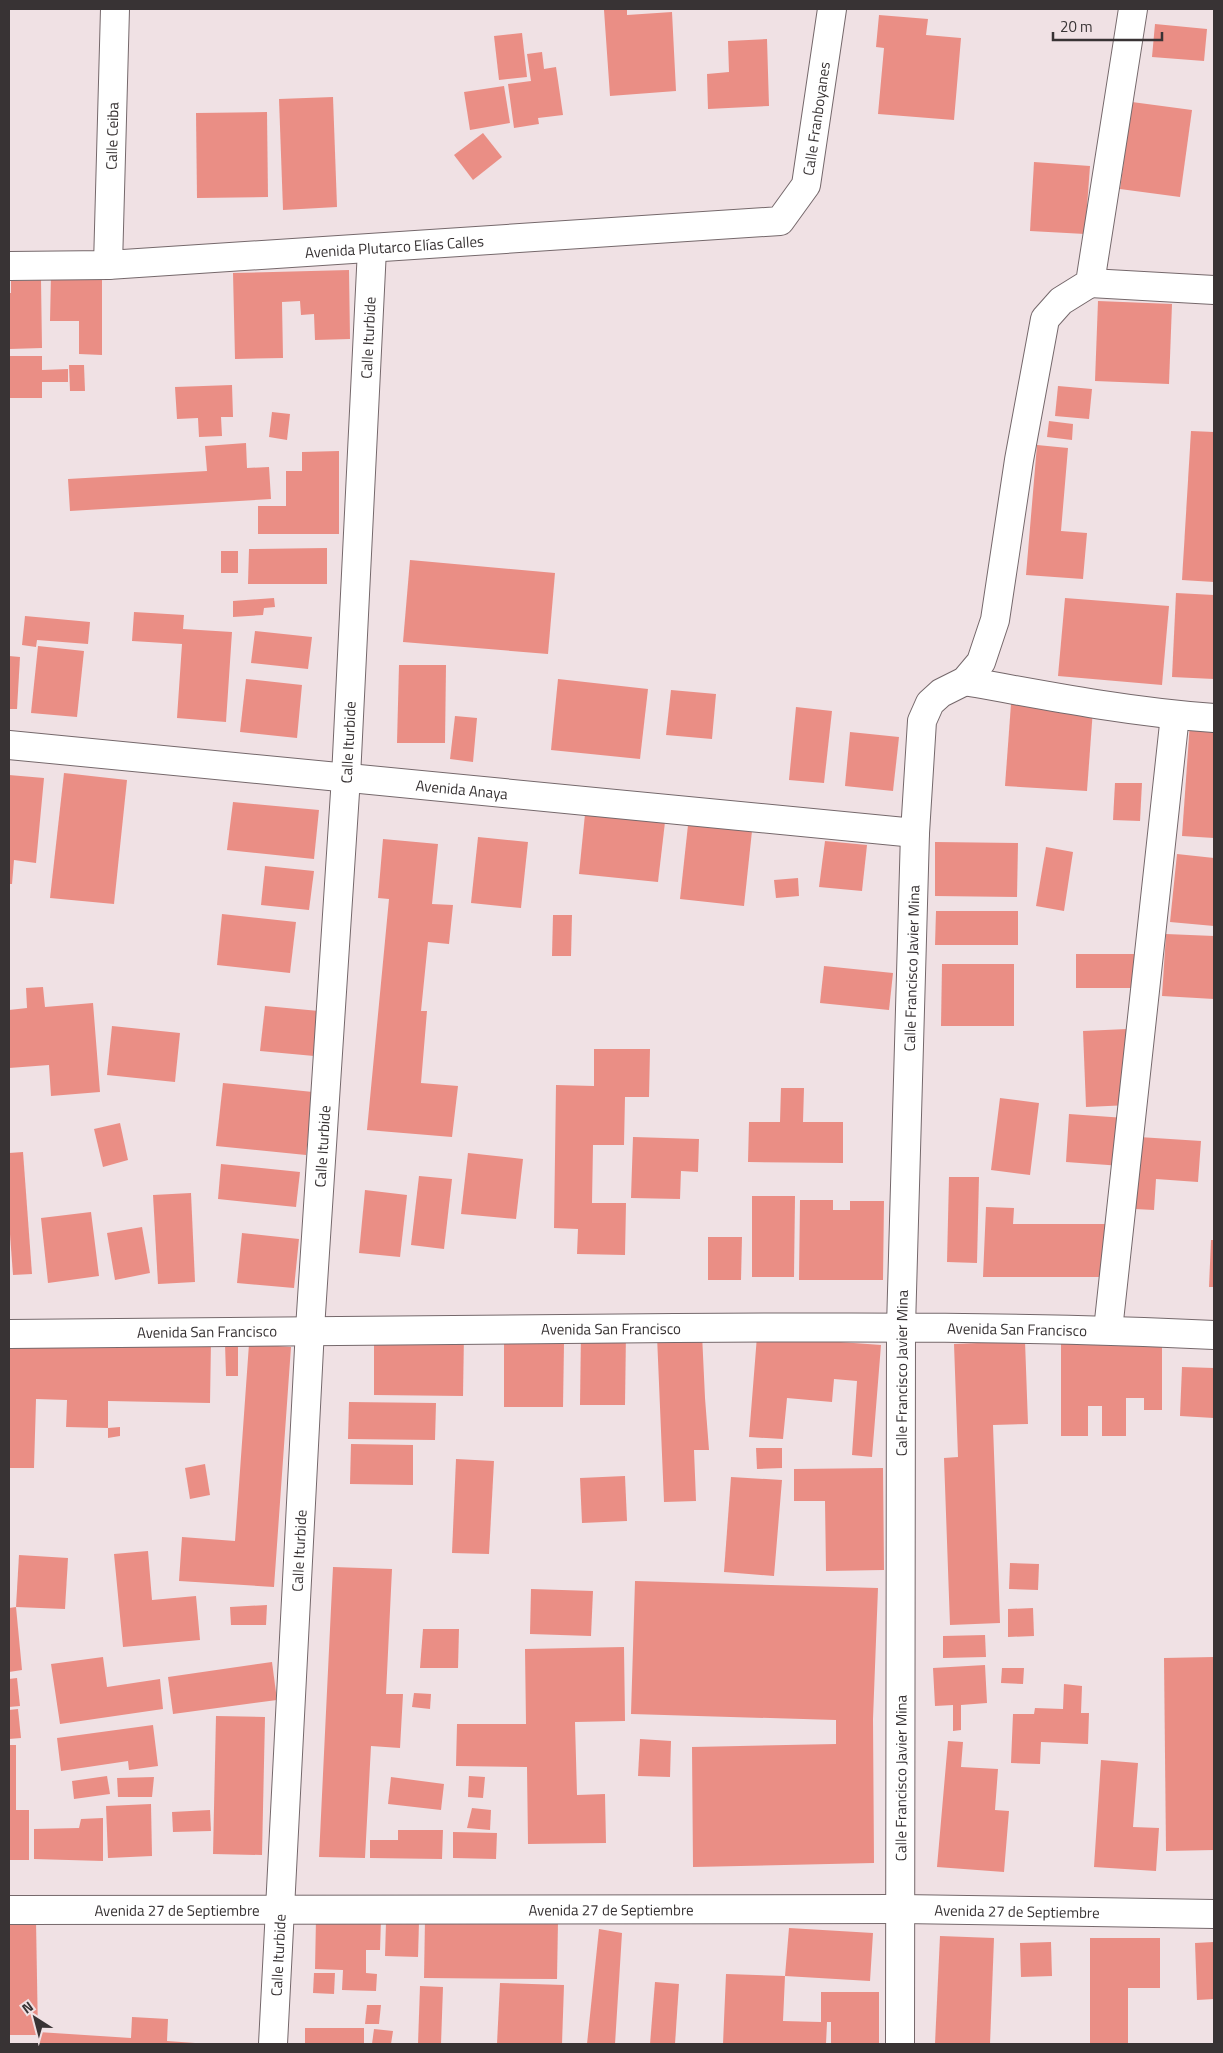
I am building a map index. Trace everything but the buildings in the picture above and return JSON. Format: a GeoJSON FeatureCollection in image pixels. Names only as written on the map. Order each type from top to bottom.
{"type":"FeatureCollection","features":[{"type":"Feature","properties":{"kind":"street","name":"Calle Ceiba"},"geometry":{"type":"LineString","coordinates":[[108,265],[115,9]]}},
{"type":"Feature","properties":{"kind":"street","name":"Calle Franboyanes"},"geometry":{"type":"LineString","coordinates":[[780,221],[806,185],[832,9]]}},
{"type":"Feature","properties":{"kind":"street"},"geometry":{"type":"LineString","coordinates":[[1090,283],[1133,9]]}},
{"type":"Feature","properties":{"kind":"street","name":"Avenida Plutarco Elías Calles"},"geometry":{"type":"LineString","coordinates":[[9,266],[108,265],[780,221]]}},
{"type":"Feature","properties":{"kind":"street","name":"Calle Iturbide"},"geometry":{"type":"LineString","coordinates":[[273,2044],[310,1329],[346,777],[372,249]]}},
{"type":"Feature","properties":{"kind":"street"},"geometry":{"type":"LineString","coordinates":[[1214,290],[1090,283],[1061,301],[1045,319],[1019,460],[995,620],[981,662],[965,681],[1066,700],[1175,715],[1214,718]]}},
{"type":"Feature","properties":{"kind":"street","name":"Calle Francisco Javier Mina"},"geometry":{"type":"LineString","coordinates":[[900,2044],[901,1327],[915,833],[922,721],[930,703],[941,693],[965,681]]}},
{"type":"Feature","properties":{"kind":"street"},"geometry":{"type":"LineString","coordinates":[[1108,1330],[1175,715]]}},
{"type":"Feature","properties":{"kind":"street","name":"Avenida Anaya"},"geometry":{"type":"LineString","coordinates":[[9,745],[915,833]]}},
{"type":"Feature","properties":{"kind":"street","name":"Avenida San Francisco"},"geometry":{"type":"LineString","coordinates":[[9,1334],[310,1329],[901,1327],[1108,1330],[1214,1335]]}},
{"type":"Feature","properties":{"kind":"street","name":"Avenida 27 de Septiembre"},"geometry":{"type":"LineString","coordinates":[[9,1910],[280,1908],[901,1909],[1214,1914]]}}]}
